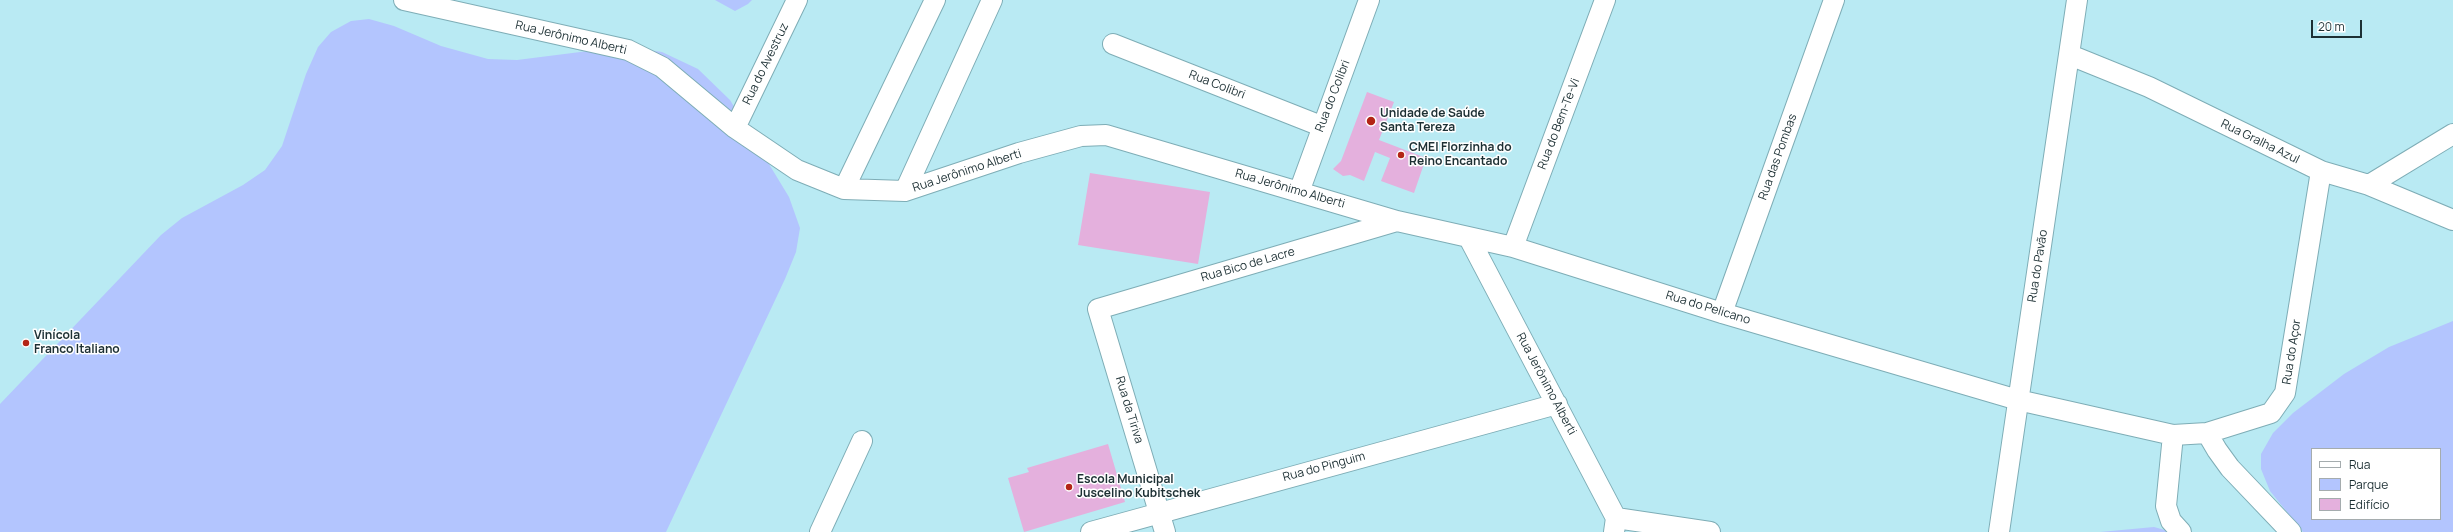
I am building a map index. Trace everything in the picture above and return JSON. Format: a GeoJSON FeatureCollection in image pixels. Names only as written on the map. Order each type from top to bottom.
{"type":"FeatureCollection","features":[{"type":"Feature","properties":{"kind":"street","name":"Rua Jerônimo Alberti"},"geometry":{"type":"LineString","coordinates":[[404,0],[628,50],[662,67],[735,128],[797,170],[844,189],[905,191],[1081,136],[1106,136],[1397,221]]}},
{"type":"Feature","properties":{"kind":"street","name":"Rua do Avestruz"},"geometry":{"type":"LineString","coordinates":[[735,128],[797,0]]}},
{"type":"Feature","properties":{"kind":"street"},"geometry":{"type":"LineString","coordinates":[[844,189],[935,0]]}},
{"type":"Feature","properties":{"kind":"street"},"geometry":{"type":"LineString","coordinates":[[905,191],[992,0]]}},
{"type":"Feature","properties":{"kind":"street","name":"Rua do Bem-Te-Vi"},"geometry":{"type":"LineString","coordinates":[[1513,247],[1605,0]]}},
{"type":"Feature","properties":{"kind":"street","name":"Rua das Pombas"},"geometry":{"type":"LineString","coordinates":[[1722,313],[1834,0]]}},
{"type":"Feature","properties":{"kind":"street","name":"Rua do Pavão"},"geometry":{"type":"LineString","coordinates":[[1999,532],[2077,0]]}},
{"type":"Feature","properties":{"kind":"street","name":"Rua do Colibri"},"geometry":{"type":"LineString","coordinates":[[1299,192],[1321,126],[1367,1]]}},
{"type":"Feature","properties":{"kind":"street","name":"Rua Colibri"},"geometry":{"type":"LineString","coordinates":[[1113,44],[1321,126]]}},
{"type":"Feature","properties":{"kind":"street","name":"Rua Gralha Azul"},"geometry":{"type":"LineString","coordinates":[[2070,55],[2149,87],[2321,171],[2369,185],[2453,220]]}},
{"type":"Feature","properties":{"kind":"street"},"geometry":{"type":"LineString","coordinates":[[2369,185],[2453,134]]}},
{"type":"Feature","properties":{"kind":"street","name":"Rua do Açor"},"geometry":{"type":"LineString","coordinates":[[2018,400],[2173,435],[2207,433],[2271,413],[2285,393],[2321,171]]}},
{"type":"Feature","properties":{"kind":"street","name":"Rua do Pelicano"},"geometry":{"type":"LineString","coordinates":[[1397,221],[1513,247],[1722,313],[2018,400]]}},
{"type":"Feature","properties":{"kind":"street","name":"Rua Bico de Lacre"},"geometry":{"type":"LineString","coordinates":[[1098,309],[1397,221]]}},
{"type":"Feature","properties":{"kind":"street","name":"Rua Jerônimo Alberti"},"geometry":{"type":"LineString","coordinates":[[1469,238],[1557,404],[1615,525]]}},
{"type":"Feature","properties":{"kind":"street","name":"Rua da Tiriva"},"geometry":{"type":"LineString","coordinates":[[1098,309],[1165,532]]}},
{"type":"Feature","properties":{"kind":"street","name":"Rua do Pinguim"},"geometry":{"type":"LineString","coordinates":[[1092,532],[1159,512],[1557,404]]}},
{"type":"Feature","properties":{"kind":"street"},"geometry":{"type":"LineString","coordinates":[[2207,433],[2230,468],[2291,532]]}},
{"type":"Feature","properties":{"kind":"street"},"geometry":{"type":"LineString","coordinates":[[2173,435],[2166,506],[2171,520],[2181,532]]}},
{"type":"Feature","properties":{"kind":"street"},"geometry":{"type":"LineString","coordinates":[[820,532],[862,441]]}},
{"type":"Feature","properties":{"kind":"street"},"geometry":{"type":"LineString","coordinates":[[1615,525],[1710,532]]}},
{"type":"Feature","properties":{"kind":"green space"},"geometry":{"type":"Polygon","coordinates":[[[715,0],[752,0],[735,11],[715,0]]]}},
{"type":"Feature","properties":{"kind":"green space"},"geometry":{"type":"Polygon","coordinates":[[[369,19],[394,26],[441,46],[488,59],[517,60],[604,49],[634,48],[662,52],[698,69],[730,100],[789,197],[800,228],[796,252],[785,279],[666,532],[0,532],[0,404],[161,235],[182,218],[243,185],[265,170],[282,146],[306,74],[318,47],[331,32],[351,21],[369,19]]]}},
{"type":"Feature","properties":{"kind":"green space"},"geometry":{"type":"Polygon","coordinates":[[[2453,321],[2453,532],[2303,532],[2270,491],[2261,469],[2261,454],[2273,433],[2293,413],[2344,374],[2389,347],[2453,321]]]}},
{"type":"Feature","properties":{"kind":"green space"},"geometry":{"type":"Polygon","coordinates":[[[2154,527],[2172,532],[2100,532],[2154,527]]]}},
{"type":"Feature","properties":{"kind":"building","name":"Unidade de Saúde Santa Tereza"},"geometry":{"type":"Polygon","coordinates":[[[1367,92],[1394,102],[1379,140],[1426,158],[1414,193],[1381,181],[1390,158],[1375,152],[1364,181],[1350,175],[1343,176],[1333,169],[1341,161],[1367,92]]]}},
{"type":"Feature","properties":{"kind":"building"},"geometry":{"type":"Polygon","coordinates":[[[1090,173],[1210,192],[1198,264],[1078,245],[1090,173]]]}},
{"type":"Feature","properties":{"kind":"building","name":"Escola Municipal Juscelino Kubitschek"},"geometry":{"type":"Polygon","coordinates":[[[1108,444],[1125,502],[1024,532],[1008,478],[1029,472],[1027,468],[1108,444]]]}},
{"type":"Feature","properties":{"kind":"place","name":"Unidade de Saúde Santa Tereza"},"geometry":{"type":"Point","coordinates":[1371,121]}},
{"type":"Feature","properties":{"kind":"place","name":"CMEI Florzinha do Reino Encantado"},"geometry":{"type":"Point","coordinates":[1401,155]}},
{"type":"Feature","properties":{"kind":"place","name":"Vinícola Franco Italiano"},"geometry":{"type":"Point","coordinates":[26,343]}},
{"type":"Feature","properties":{"kind":"place","name":"Escola Municipal Juscelino Kubitschek"},"geometry":{"type":"Point","coordinates":[1069,487]}}]}
